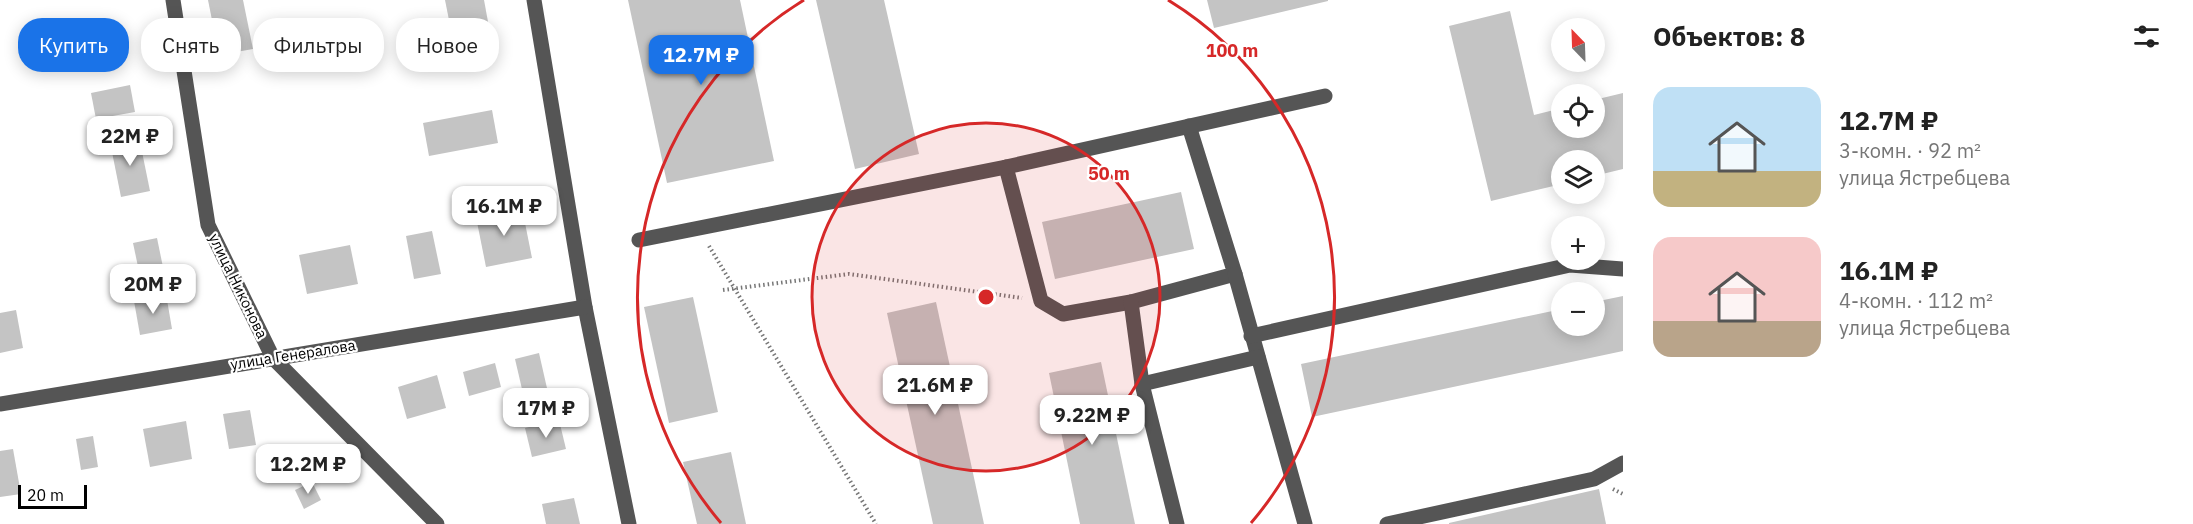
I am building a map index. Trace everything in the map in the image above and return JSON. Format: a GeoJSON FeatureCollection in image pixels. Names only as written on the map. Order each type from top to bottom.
{"type":"FeatureCollection","features":[{"type":"Feature","properties":{"kind":"street","name":"улица Никонова"},"geometry":{"type":"LineString","coordinates":[[173,0],[208,225],[273,358],[437,524]]}},
{"type":"Feature","properties":{"kind":"street"},"geometry":{"type":"LineString","coordinates":[[534,0],[585,307],[629,524]]}},
{"type":"Feature","properties":{"kind":"street"},"geometry":{"type":"LineString","coordinates":[[639,240],[1006,168],[1325,96]]}},
{"type":"Feature","properties":{"kind":"street"},"geometry":{"type":"LineString","coordinates":[[1189,126],[1235,274],[1305,524]]}},
{"type":"Feature","properties":{"kind":"street"},"geometry":{"type":"LineString","coordinates":[[1006,168],[1041,300],[1063,314],[1131,302],[1235,274]]}},
{"type":"Feature","properties":{"kind":"street"},"geometry":{"type":"LineString","coordinates":[[1251,336],[1570,266],[1623,269]]}},
{"type":"Feature","properties":{"kind":"street"},"geometry":{"type":"LineString","coordinates":[[1131,302],[1142,384],[1177,524]]}},
{"type":"Feature","properties":{"kind":"street","name":"улица Генералова"},"geometry":{"type":"LineString","coordinates":[[0,404],[585,307]]}},
{"type":"Feature","properties":{"kind":"street"},"geometry":{"type":"LineString","coordinates":[[1142,384],[1258,357]]}},
{"type":"Feature","properties":{"kind":"street"},"geometry":{"type":"LineString","coordinates":[[1387,524],[1594,479],[1623,463]]}},
{"type":"Feature","properties":{"kind":"path"},"geometry":{"type":"LineString","coordinates":[[698,227],[876,524]]}},
{"type":"Feature","properties":{"kind":"path"},"geometry":{"type":"LineString","coordinates":[[723,290],[849,274],[1041,300]]}},
{"type":"Feature","properties":{"kind":"building"},"geometry":{"type":"Polygon","coordinates":[[[208,0],[243,0],[253,49],[241,51],[241,18],[212,18],[208,0]]]}},
{"type":"Feature","properties":{"kind":"building"},"geometry":{"type":"Polygon","coordinates":[[[445,0],[484,0],[487,18],[449,18],[445,0]]]}},
{"type":"Feature","properties":{"kind":"building"},"geometry":{"type":"Polygon","coordinates":[[[628,0],[740,0],[774,161],[667,183],[628,0]]]}},
{"type":"Feature","properties":{"kind":"building"},"geometry":{"type":"Polygon","coordinates":[[[816,0],[884,0],[919,154],[855,169],[816,0]]]}},
{"type":"Feature","properties":{"kind":"building"},"geometry":{"type":"Polygon","coordinates":[[[1207,0],[1328,0],[1328,1],[1214,28],[1207,0]]]}},
{"type":"Feature","properties":{"kind":"building"},"geometry":{"type":"Polygon","coordinates":[[[1510,11],[1534,115],[1551,111],[1551,138],[1605,138],[1605,97],[1623,93],[1623,169],[1605,173],[1605,150],[1551,150],[1551,187],[1491,201],[1449,26],[1510,11]]]}},
{"type":"Feature","properties":{"kind":"building"},"geometry":{"type":"Polygon","coordinates":[[[130,85],[135,112],[96,119],[91,93],[130,85]]]}},
{"type":"Feature","properties":{"kind":"building"},"geometry":{"type":"Polygon","coordinates":[[[492,110],[498,143],[429,156],[423,123],[492,110]]]}},
{"type":"Feature","properties":{"kind":"building"},"geometry":{"type":"Polygon","coordinates":[[[139,137],[150,191],[121,197],[110,142],[139,137]]]}},
{"type":"Feature","properties":{"kind":"building"},"geometry":{"type":"Polygon","coordinates":[[[1181,192],[1194,249],[1055,279],[1042,222],[1181,192]]]}},
{"type":"Feature","properties":{"kind":"building"},"geometry":{"type":"Polygon","coordinates":[[[522,208],[532,258],[486,267],[476,217],[522,208]]]}},
{"type":"Feature","properties":{"kind":"building"},"geometry":{"type":"Polygon","coordinates":[[[432,231],[441,274],[414,279],[406,236],[432,231]]]}},
{"type":"Feature","properties":{"kind":"building"},"geometry":{"type":"Polygon","coordinates":[[[157,238],[164,272],[140,276],[133,243],[157,238]]]}},
{"type":"Feature","properties":{"kind":"building"},"geometry":{"type":"Polygon","coordinates":[[[350,245],[358,284],[307,294],[299,255],[350,245]]]}},
{"type":"Feature","properties":{"kind":"building"},"geometry":{"type":"Polygon","coordinates":[[[166,294],[172,329],[140,335],[134,301],[166,294]]]}},
{"type":"Feature","properties":{"kind":"building"},"geometry":{"type":"Polygon","coordinates":[[[1623,296],[1623,351],[1312,417],[1301,364],[1551,311],[1551,336],[1605,336],[1605,300],[1623,296]]]}},
{"type":"Feature","properties":{"kind":"building"},"geometry":{"type":"Polygon","coordinates":[[[693,297],[718,412],[669,423],[644,307],[693,297]]]}},
{"type":"Feature","properties":{"kind":"building"},"geometry":{"type":"Polygon","coordinates":[[[936,302],[984,524],[933,524],[887,313],[936,302]]]}},
{"type":"Feature","properties":{"kind":"building"},"geometry":{"type":"Polygon","coordinates":[[[16,310],[23,348],[0,353],[0,313],[16,310]]]}},
{"type":"Feature","properties":{"kind":"building"},"geometry":{"type":"Polygon","coordinates":[[[539,353],[549,397],[525,402],[515,359],[539,353]]]}},
{"type":"Feature","properties":{"kind":"building"},"geometry":{"type":"Polygon","coordinates":[[[1101,362],[1135,524],[1080,524],[1049,373],[1101,362]]]}},
{"type":"Feature","properties":{"kind":"building"},"geometry":{"type":"Polygon","coordinates":[[[495,363],[501,387],[469,396],[463,372],[495,363]]]}},
{"type":"Feature","properties":{"kind":"building"},"geometry":{"type":"Polygon","coordinates":[[[437,375],[446,408],[407,419],[398,387],[437,375]]]}},
{"type":"Feature","properties":{"kind":"building"},"geometry":{"type":"Polygon","coordinates":[[[250,410],[256,445],[229,449],[223,414],[250,410]]]}},
{"type":"Feature","properties":{"kind":"building"},"geometry":{"type":"Polygon","coordinates":[[[559,420],[566,449],[532,457],[525,428],[559,420]]]}},
{"type":"Feature","properties":{"kind":"building"},"geometry":{"type":"Polygon","coordinates":[[[186,421],[192,459],[150,467],[143,429],[186,421]]]}},
{"type":"Feature","properties":{"kind":"building"},"geometry":{"type":"Polygon","coordinates":[[[93,436],[98,467],[81,470],[76,439],[93,436]]]}},
{"type":"Feature","properties":{"kind":"building"},"geometry":{"type":"Polygon","coordinates":[[[13,449],[21,494],[0,497],[0,451],[13,449]]]}},
{"type":"Feature","properties":{"kind":"building"},"geometry":{"type":"Polygon","coordinates":[[[731,452],[746,524],[697,524],[683,462],[731,452]]]}},
{"type":"Feature","properties":{"kind":"building"},"geometry":{"type":"Polygon","coordinates":[[[312,482],[321,500],[304,509],[295,490],[312,482]]]}},
{"type":"Feature","properties":{"kind":"building"},"geometry":{"type":"Polygon","coordinates":[[[1599,489],[1606,524],[1449,524],[1449,523],[1599,489]]]}},
{"type":"Feature","properties":{"kind":"building"},"geometry":{"type":"Polygon","coordinates":[[[574,498],[580,524],[546,524],[542,504],[574,498]]]}}]}
